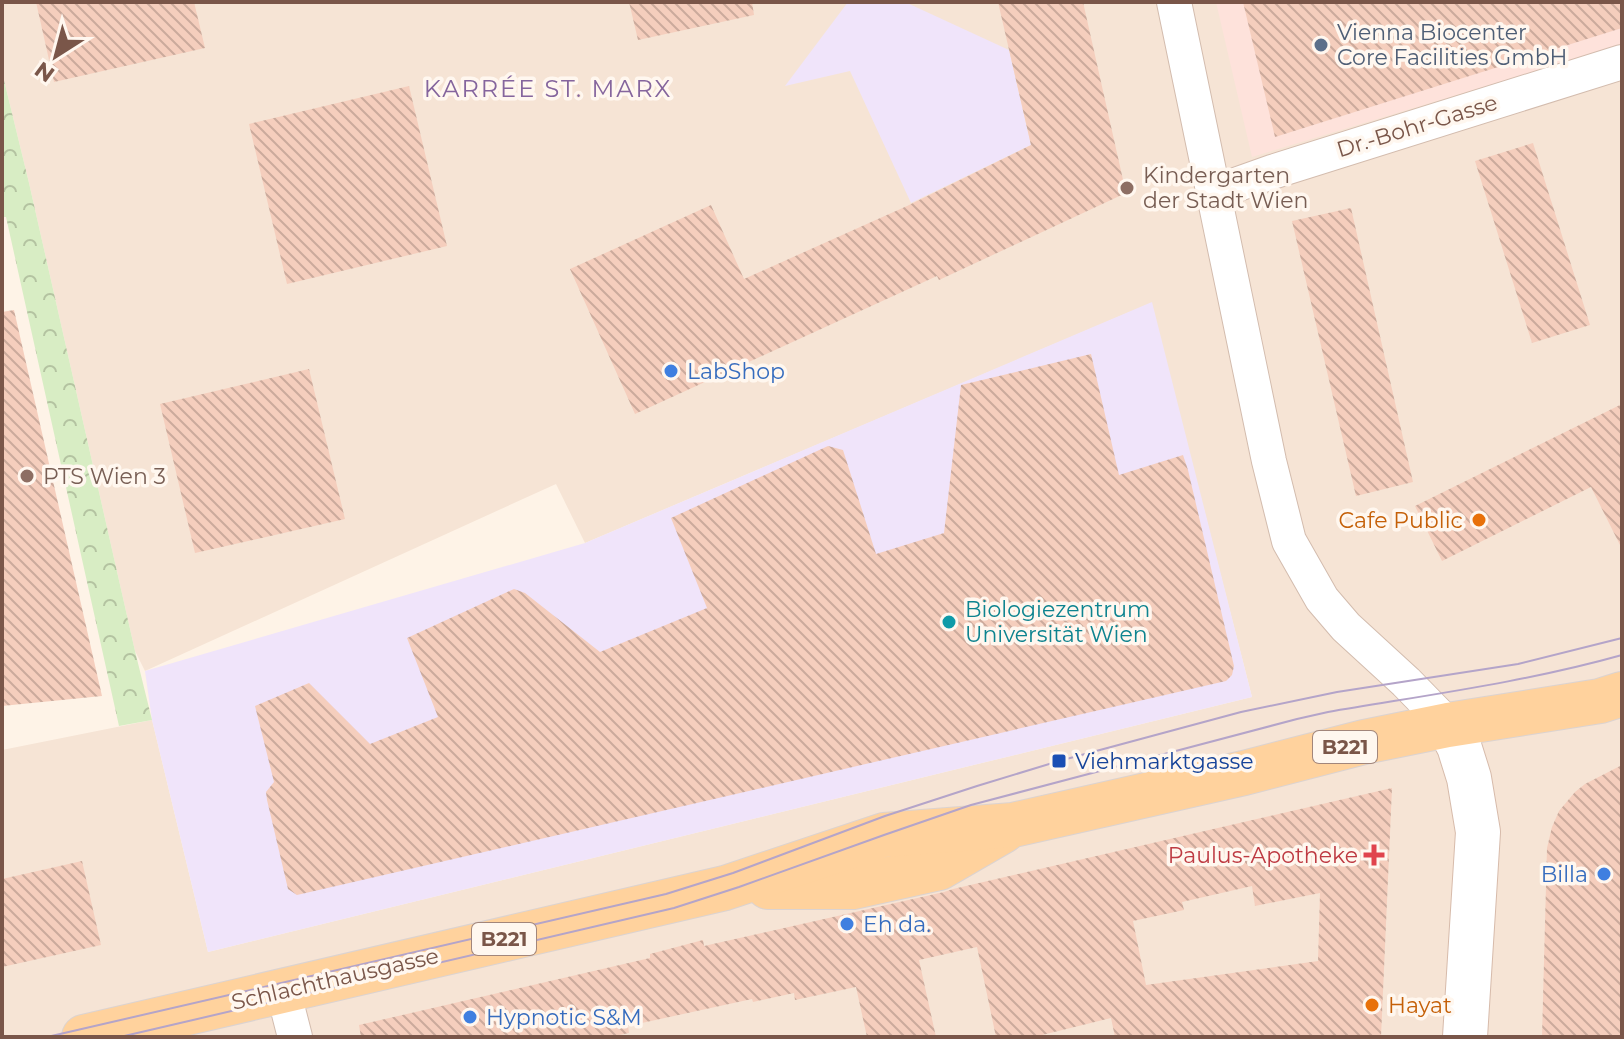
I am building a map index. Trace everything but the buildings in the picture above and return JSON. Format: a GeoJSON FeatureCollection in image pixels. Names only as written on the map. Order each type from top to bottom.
{"type":"FeatureCollection","features":[{"type":"Feature","properties":{"kind":"main road","name":"B221"},"geometry":{"type":"LineString","coordinates":[[1448,725],[1555,710],[1622,694]]}},
{"type":"Feature","properties":{"kind":"main road","name":"Schlachthausgasse"},"geometry":{"type":"LineString","coordinates":[[84,1037],[725,888],[884,835],[1013,825],[1448,725]]}},
{"type":"Feature","properties":{"kind":"main road"},"geometry":{"type":"LineString","coordinates":[[1448,725],[1459,746],[1469,778],[1478,832],[1465,1037]]}},
{"type":"Feature","properties":{"kind":"street"},"geometry":{"type":"LineString","coordinates":[[1174,2],[1269,461],[1289,541],[1322,599],[1346,627],[1448,725]]}},
{"type":"Feature","properties":{"kind":"street","name":"Dr.-Bohr-Gasse"},"geometry":{"type":"LineString","coordinates":[[1213,193],[1622,62]]}},
{"type":"Feature","properties":{"kind":"street"},"geometry":{"type":"LineString","coordinates":[[283,990],[295,1037]]}},
{"type":"Feature","properties":{"kind":"shaded area"},"geometry":{"type":"Polygon","coordinates":[[[2,2],[1239,2],[1622,28],[1622,1037],[2,1037],[2,750],[152,720],[208,952],[1252,697],[1151,303],[585,543],[556,484],[145,671],[135,651],[2,72],[2,2]]]}},
{"type":"Feature","properties":{"kind":"shaded area"},"geometry":{"type":"Polygon","coordinates":[[[848,2],[905,2],[1009,50],[1031,145],[911,203],[850,71],[785,86],[848,2]]]}},
{"type":"Feature","properties":{"kind":"shaded area"},"geometry":{"type":"Polygon","coordinates":[[[1216,2],[1622,2],[1622,45],[1252,157],[1216,2]]]}},
{"type":"Feature","properties":{"kind":"shaded area","name":"Biologiezentrum Universität Wien"},"geometry":{"type":"Polygon","coordinates":[[[1152,302],[1252,697],[208,952],[152,720],[145,671],[585,543],[1152,302]]]}},
{"type":"Feature","properties":{"kind":"green space"},"geometry":{"type":"Polygon","coordinates":[[[2,72],[152,720],[119,726],[6,217],[2,217],[2,72]]]}},
{"type":"Feature","properties":{"kind":"tram line"},"geometry":{"type":"LineString","coordinates":[[47,1037],[666,894],[977,786],[1241,712],[1337,692],[1518,664],[1622,638]]}},
{"type":"Feature","properties":{"kind":"tram line"},"geometry":{"type":"LineString","coordinates":[[120,1037],[674,908],[971,805],[1297,719],[1513,680],[1622,655]]}},
{"type":"Feature","properties":{"kind":"place","name":"Vienna Biocenter Core Facilities GmbH"},"geometry":{"type":"Point","coordinates":[1321,45]}},
{"type":"Feature","properties":{"kind":"place","name":"Kindergarten der Stadt Wien"},"geometry":{"type":"Point","coordinates":[1127,188]}},
{"type":"Feature","properties":{"kind":"place","name":"LabShop"},"geometry":{"type":"Point","coordinates":[671,371]}},
{"type":"Feature","properties":{"kind":"place","name":"PTS Wien 3"},"geometry":{"type":"Point","coordinates":[27,476]}},
{"type":"Feature","properties":{"kind":"place","name":"Cafe Public"},"geometry":{"type":"Point","coordinates":[1479,520]}},
{"type":"Feature","properties":{"kind":"place","name":"Biologiezentrum Universität Wien"},"geometry":{"type":"Point","coordinates":[949,622]}},
{"type":"Feature","properties":{"kind":"place","name":"Viehmarktgasse"},"geometry":{"type":"Point","coordinates":[1059,761]}},
{"type":"Feature","properties":{"kind":"place","name":"Paulus-Apotheke"},"geometry":{"type":"Point","coordinates":[1374,855]}},
{"type":"Feature","properties":{"kind":"place","name":"Billa"},"geometry":{"type":"Point","coordinates":[1604,874]}},
{"type":"Feature","properties":{"kind":"place","name":"Eh da."},"geometry":{"type":"Point","coordinates":[847,924]}},
{"type":"Feature","properties":{"kind":"place","name":"Hayat"},"geometry":{"type":"Point","coordinates":[1372,1005]}},
{"type":"Feature","properties":{"kind":"place","name":"Hypnotic S&M"},"geometry":{"type":"Point","coordinates":[470,1017]}},
{"type":"Feature","properties":{"kind":"district","name":"KARRÉE ST. MARX"},"geometry":{"type":"Point","coordinates":[548,88]}}]}
